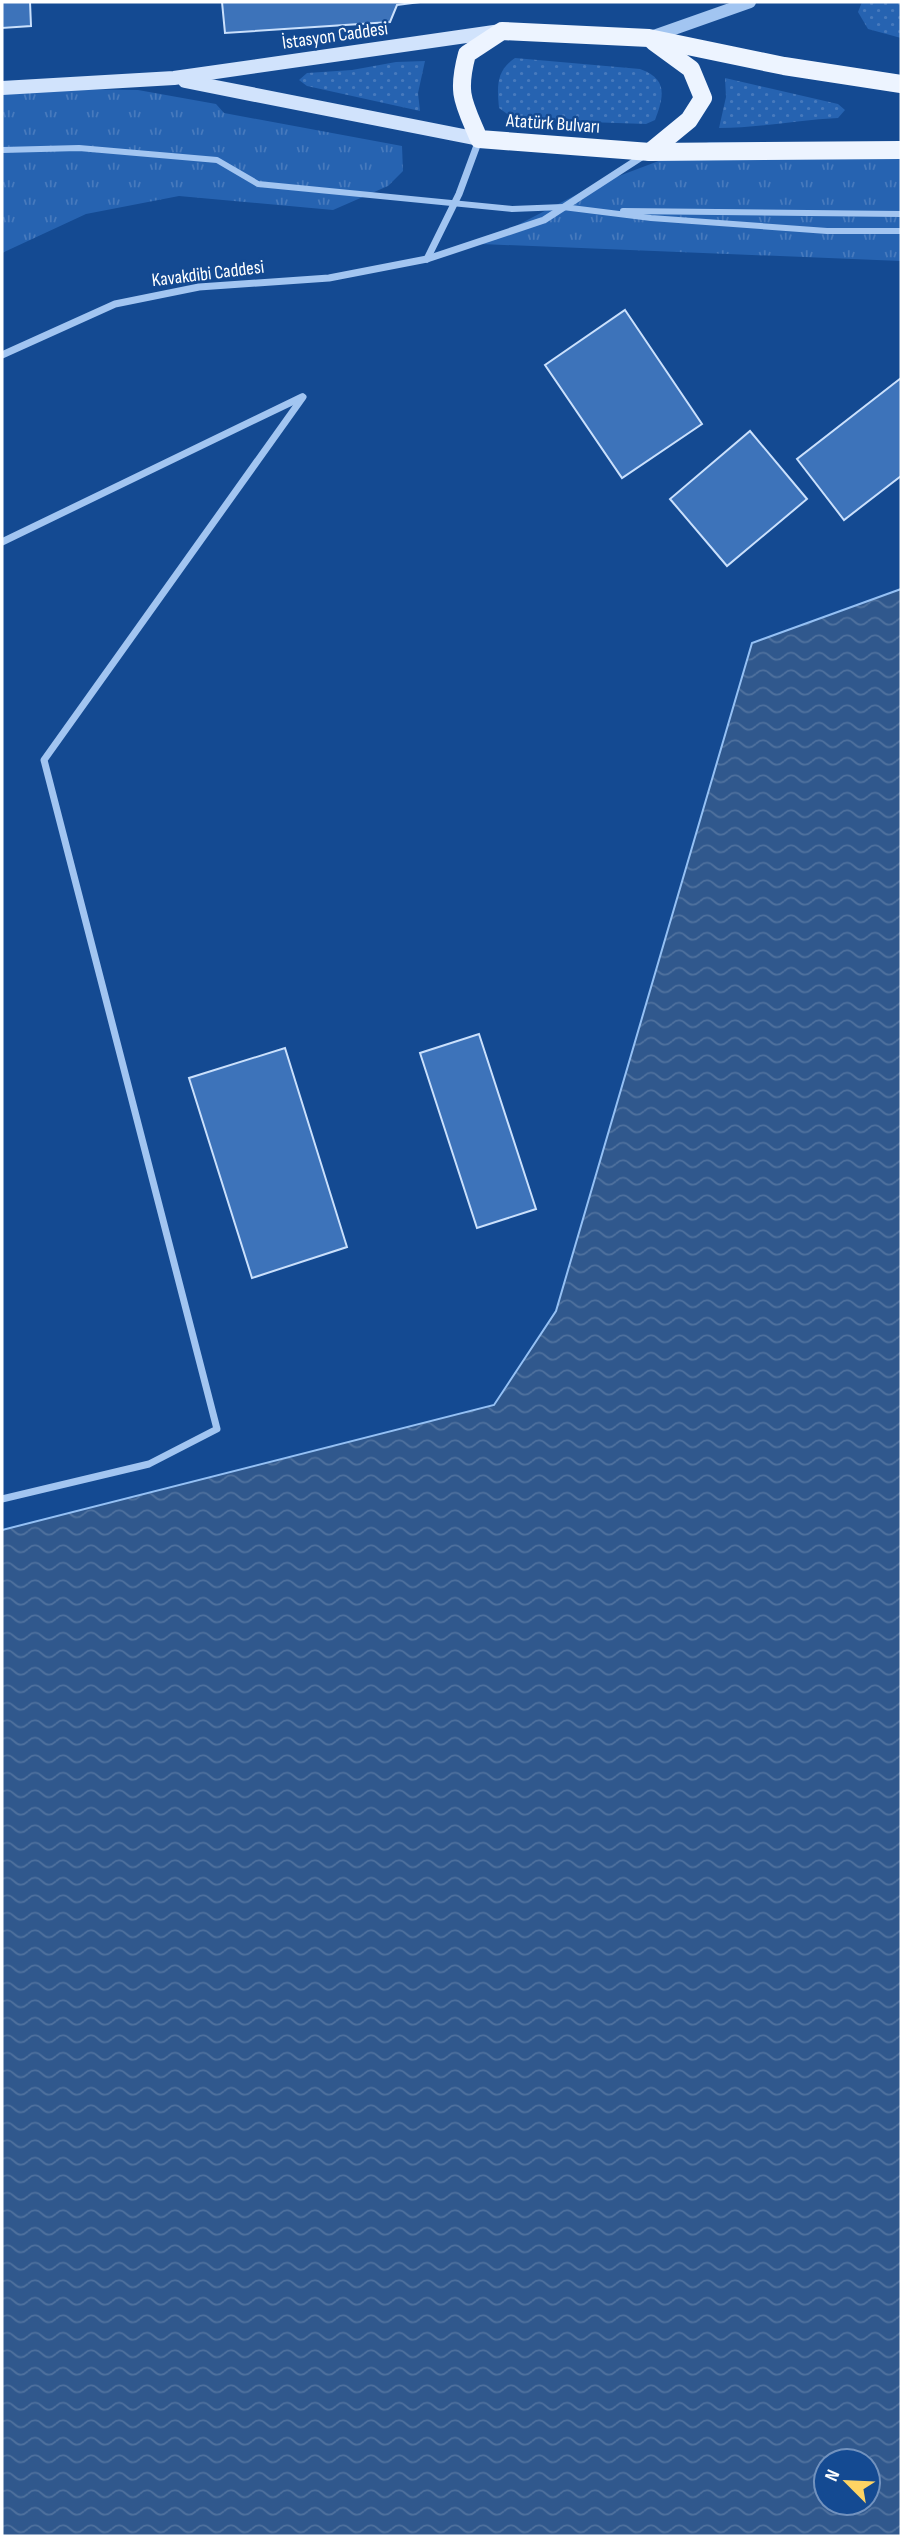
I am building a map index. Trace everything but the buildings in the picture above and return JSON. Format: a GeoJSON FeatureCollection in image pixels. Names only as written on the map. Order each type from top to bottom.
{"type":"FeatureCollection","features":[{"type":"Feature","properties":{"kind":"main road"},"geometry":{"type":"LineString","coordinates":[[502,31],[649,38],[784,66],[901,84]]}},
{"type":"Feature","properties":{"kind":"main road","name":"İstasyon Caddesi"},"geometry":{"type":"LineString","coordinates":[[2,88],[174,78],[502,31]]}},
{"type":"Feature","properties":{"kind":"main road","name":"Atatürk Bulvarı"},"geometry":{"type":"LineString","coordinates":[[502,31],[467,54],[461,76],[461,98],[479,139],[650,152],[901,150]]}},
{"type":"Feature","properties":{"kind":"main road"},"geometry":{"type":"LineString","coordinates":[[649,38],[691,69],[703,99],[689,120],[650,152]]}},
{"type":"Feature","properties":{"kind":"main road","name":"İstasyon Caddesi"},"geometry":{"type":"LineString","coordinates":[[174,78],[479,139]]}},
{"type":"Feature","properties":{"kind":"street"},"geometry":{"type":"LineString","coordinates":[[649,38],[750,2]]}},
{"type":"Feature","properties":{"kind":"street"},"geometry":{"type":"LineString","coordinates":[[427,259],[455,203],[479,139]]}},
{"type":"Feature","properties":{"kind":"street"},"geometry":{"type":"LineString","coordinates":[[2,150],[79,148],[217,160],[258,184],[512,209],[563,208],[651,218],[813,230],[901,231]]}},
{"type":"Feature","properties":{"kind":"street","name":"Kavakdibi Caddesi"},"geometry":{"type":"LineString","coordinates":[[2,355],[115,304],[199,287],[329,278],[427,259],[544,220],[650,152]]}},
{"type":"Feature","properties":{"kind":"street"},"geometry":{"type":"LineString","coordinates":[[591,211],[901,214]]}},
{"type":"Feature","properties":{"kind":"street"},"geometry":{"type":"LineString","coordinates":[[2,542],[303,397],[44,760],[217,1429],[149,1464],[2,1499]]}},
{"type":"Feature","properties":{"kind":"green space"},"geometry":{"type":"Polygon","coordinates":[[[862,2],[901,2],[901,38],[868,29],[858,12],[862,2]]]}},
{"type":"Feature","properties":{"kind":"green space"},"geometry":{"type":"Polygon","coordinates":[[[515,58],[640,69],[655,78],[661,89],[662,96],[655,120],[646,124],[529,120],[510,116],[499,108],[498,86],[504,68],[515,58]]]}},
{"type":"Feature","properties":{"kind":"green space"},"geometry":{"type":"Polygon","coordinates":[[[425,61],[418,93],[420,111],[307,86],[299,80],[307,73],[425,61]]]}},
{"type":"Feature","properties":{"kind":"green space"},"geometry":{"type":"Polygon","coordinates":[[[725,78],[838,104],[845,110],[838,118],[719,128],[726,97],[725,78]]]}},
{"type":"Feature","properties":{"kind":"green space"},"geometry":{"type":"Polygon","coordinates":[[[2,88],[138,90],[216,104],[224,113],[402,146],[403,171],[388,186],[333,210],[179,196],[86,214],[2,253],[2,88]]]}},
{"type":"Feature","properties":{"kind":"green space"},"geometry":{"type":"Polygon","coordinates":[[[709,142],[901,142],[901,261],[481,244],[595,185],[709,142]]]}},
{"type":"Feature","properties":{"kind":"water"},"geometry":{"type":"Polygon","coordinates":[[[901,589],[901,2536],[2,2536],[2,1530],[494,1405],[556,1311],[752,643],[901,589]]]}}]}
